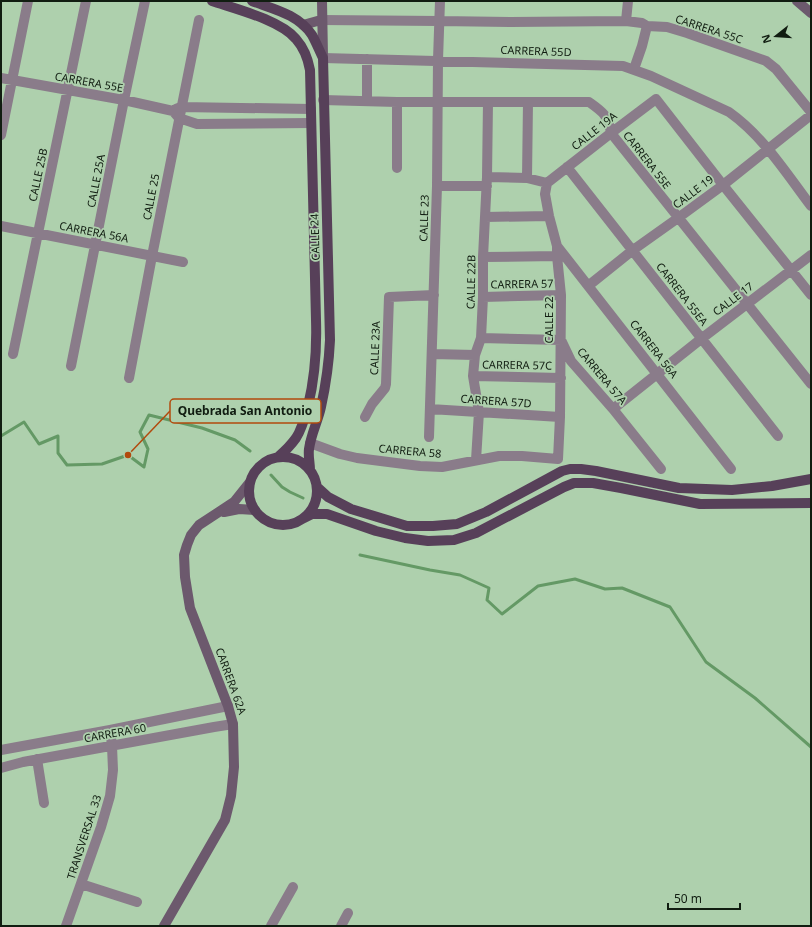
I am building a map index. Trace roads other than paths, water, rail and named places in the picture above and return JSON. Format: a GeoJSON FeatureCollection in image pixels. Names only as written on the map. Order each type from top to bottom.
{"type":"FeatureCollection","features":[{"type":"Feature","properties":{"kind":"main road","name":"CALLE 24"},"geometry":{"type":"LineString","coordinates":[[212,1],[265,19],[285,29],[296,39],[308,59],[310,70],[317,336],[316,367],[302,427],[295,440],[279,456]]}},
{"type":"Feature","properties":{"kind":"main road"},"geometry":{"type":"LineString","coordinates":[[252,1],[282,12],[303,25],[311,34],[323,58]]}},
{"type":"Feature","properties":{"kind":"main road","name":"CALLE 24"},"geometry":{"type":"LineString","coordinates":[[310,470],[310,443],[321,409],[328,368],[330,340],[323,58]]}},
{"type":"Feature","properties":{"kind":"main road"},"geometry":{"type":"LineString","coordinates":[[304,518],[315,504],[317,496],[317,487],[314,475],[304,464],[296,459],[279,456],[264,462],[253,474],[250,482],[249,497],[259,515],[271,523],[285,525],[292,524],[304,518],[312,514],[327,514],[376,531],[404,538],[428,541],[454,540],[476,533],[574,483],[593,483],[614,486],[700,504],[811,503]]}},
{"type":"Feature","properties":{"kind":"main road"},"geometry":{"type":"LineString","coordinates":[[317,487],[328,497],[351,509],[407,526],[433,526],[457,524],[486,512],[562,471],[570,469],[581,468],[596,470],[680,488],[732,490],[772,486],[811,479]]}},
{"type":"Feature","properties":{"kind":"street"},"geometry":{"type":"LineString","coordinates":[[1,135],[28,1]]}},
{"type":"Feature","properties":{"kind":"street","name":"CALLE 25B"},"geometry":{"type":"LineString","coordinates":[[13,354],[86,1]]}},
{"type":"Feature","properties":{"kind":"street","name":"CALLE 25A"},"geometry":{"type":"LineString","coordinates":[[71,366],[145,1]]}},
{"type":"Feature","properties":{"kind":"street","name":"CALLE 24"},"geometry":{"type":"LineString","coordinates":[[322,1],[323,58]]}},
{"type":"Feature","properties":{"kind":"street","name":"CALLE 23"},"geometry":{"type":"LineString","coordinates":[[429,436],[437,186],[440,1]]}},
{"type":"Feature","properties":{"kind":"street"},"geometry":{"type":"LineString","coordinates":[[626,21],[628,1]]}},
{"type":"Feature","properties":{"kind":"street"},"geometry":{"type":"LineString","coordinates":[[797,1],[811,13]]}},
{"type":"Feature","properties":{"kind":"street","name":"CALLE 25"},"geometry":{"type":"LineString","coordinates":[[129,378],[178,112],[199,20]]}},
{"type":"Feature","properties":{"kind":"street"},"geometry":{"type":"LineString","coordinates":[[303,25],[322,20]]}},
{"type":"Feature","properties":{"kind":"street","name":"CARRERA 55C"},"geometry":{"type":"LineString","coordinates":[[322,20],[642,22],[647,26],[667,28],[687,33],[766,61],[776,69],[811,112]]}},
{"type":"Feature","properties":{"kind":"street"},"geometry":{"type":"LineString","coordinates":[[634,69],[647,26]]}},
{"type":"Feature","properties":{"kind":"street","name":"CARRERA 55D"},"geometry":{"type":"LineString","coordinates":[[323,58],[622,66],[634,69],[729,112],[749,128],[811,206]]}},
{"type":"Feature","properties":{"kind":"street"},"geometry":{"type":"LineString","coordinates":[[367,59],[367,101]]}},
{"type":"Feature","properties":{"kind":"street","name":"CARRERA 55E"},"geometry":{"type":"LineString","coordinates":[[1,78],[124,100],[178,112],[311,109]]}},
{"type":"Feature","properties":{"kind":"street","name":"CALLE 19A"},"geometry":{"type":"LineString","coordinates":[[547,183],[656,99],[723,185]]}},
{"type":"Feature","properties":{"kind":"street","name":"CARRERA 55E"},"geometry":{"type":"LineString","coordinates":[[323,100],[397,102],[589,102],[602,111],[609,122],[611,133],[811,384]]}},
{"type":"Feature","properties":{"kind":"street"},"geometry":{"type":"LineString","coordinates":[[396,168],[397,102]]}},
{"type":"Feature","properties":{"kind":"street","name":"CALLE 22B"},"geometry":{"type":"LineString","coordinates":[[476,460],[479,412],[473,376],[475,354],[481,338],[487,182],[488,102]]}},
{"type":"Feature","properties":{"kind":"street"},"geometry":{"type":"LineString","coordinates":[[527,178],[528,102]]}},
{"type":"Feature","properties":{"kind":"street","name":"CARRERA 55E"},"geometry":{"type":"LineString","coordinates":[[178,112],[197,124],[311,123]]}},
{"type":"Feature","properties":{"kind":"street","name":"CALLE 19"},"geometry":{"type":"LineString","coordinates":[[588,286],[633,250],[723,185],[811,115]]}},
{"type":"Feature","properties":{"kind":"street","name":"CARRERA 55EA"},"geometry":{"type":"LineString","coordinates":[[567,167],[778,436]]}},
{"type":"Feature","properties":{"kind":"street"},"geometry":{"type":"LineString","coordinates":[[437,186],[527,178],[547,183]]}},
{"type":"Feature","properties":{"kind":"street","name":"CALLE 22"},"geometry":{"type":"LineString","coordinates":[[547,183],[545,194],[557,251],[561,295],[561,378],[558,459]]}},
{"type":"Feature","properties":{"kind":"street"},"geometry":{"type":"LineString","coordinates":[[723,185],[811,295]]}},
{"type":"Feature","properties":{"kind":"street"},"geometry":{"type":"LineString","coordinates":[[485,217],[549,216]]}},
{"type":"Feature","properties":{"kind":"street","name":"CARRERA 56A"},"geometry":{"type":"LineString","coordinates":[[1,226],[182,262]]}},
{"type":"Feature","properties":{"kind":"street"},"geometry":{"type":"LineString","coordinates":[[483,257],[557,251]]}},
{"type":"Feature","properties":{"kind":"street","name":"CARRERA 56A"},"geometry":{"type":"LineString","coordinates":[[557,251],[588,286],[731,469]]}},
{"type":"Feature","properties":{"kind":"street","name":"CALLE 17"},"geometry":{"type":"LineString","coordinates":[[613,409],[657,373],[811,255]]}},
{"type":"Feature","properties":{"kind":"street","name":"CALLE 23A"},"geometry":{"type":"LineString","coordinates":[[366,418],[372,404],[385,388],[386,384],[389,297],[434,295]]}},
{"type":"Feature","properties":{"kind":"street","name":"CARRERA 57"},"geometry":{"type":"LineString","coordinates":[[483,297],[561,295]]}},
{"type":"Feature","properties":{"kind":"street"},"geometry":{"type":"LineString","coordinates":[[481,338],[560,340]]}},
{"type":"Feature","properties":{"kind":"street","name":"CARRERA 57A"},"geometry":{"type":"LineString","coordinates":[[560,340],[571,361],[613,409],[661,470]]}},
{"type":"Feature","properties":{"kind":"street"},"geometry":{"type":"LineString","coordinates":[[432,354],[475,354]]}},
{"type":"Feature","properties":{"kind":"street","name":"CARRERA 57C"},"geometry":{"type":"LineString","coordinates":[[473,376],[561,378]]}},
{"type":"Feature","properties":{"kind":"street","name":"CARRERA 57D"},"geometry":{"type":"LineString","coordinates":[[430,409],[560,417]]}},
{"type":"Feature","properties":{"kind":"street","name":"CARRERA 58"},"geometry":{"type":"LineString","coordinates":[[310,443],[340,454],[420,466],[442,466],[499,456],[558,459]]}},
{"type":"Feature","properties":{"kind":"street","name":"CARRERA 62A"},"geometry":{"type":"LineString","coordinates":[[164,926],[225,820],[232,796],[234,768],[233,724],[228,706],[190,608],[184,577],[184,555],[191,535],[199,525],[234,502],[250,482]]}},
{"type":"Feature","properties":{"kind":"street","name":"CARRERA 62A"},"geometry":{"type":"LineString","coordinates":[[214,515],[239,509],[255,510]]}},
{"type":"Feature","properties":{"kind":"street","name":"CARRERA 60"},"geometry":{"type":"LineString","coordinates":[[1,750],[228,706]]}},
{"type":"Feature","properties":{"kind":"street","name":"CARRERA 60"},"geometry":{"type":"LineString","coordinates":[[1,768],[233,724]]}},
{"type":"Feature","properties":{"kind":"street","name":"TRANSVERSAL 33"},"geometry":{"type":"LineString","coordinates":[[66,926],[103,821],[110,796],[113,770],[110,730]]}},
{"type":"Feature","properties":{"kind":"street"},"geometry":{"type":"LineString","coordinates":[[37,760],[44,803]]}},
{"type":"Feature","properties":{"kind":"street"},"geometry":{"type":"LineString","coordinates":[[81,884],[137,902]]}},
{"type":"Feature","properties":{"kind":"street"},"geometry":{"type":"LineString","coordinates":[[271,926],[293,887]]}},
{"type":"Feature","properties":{"kind":"street"},"geometry":{"type":"LineString","coordinates":[[341,926],[348,913]]}},
{"type":"Feature","properties":{"kind":"waterway"},"geometry":{"type":"LineString","coordinates":[[1,436],[24,422],[39,444],[58,436],[58,453],[67,465],[102,464],[128,455],[144,467],[148,449],[140,432],[149,415],[202,428],[235,440],[250,451]]}},
{"type":"Feature","properties":{"kind":"waterway"},"geometry":{"type":"LineString","coordinates":[[271,475],[282,487],[303,498]]}},
{"type":"Feature","properties":{"kind":"waterway"},"geometry":{"type":"LineString","coordinates":[[360,555],[460,575],[489,588],[487,600],[502,614],[538,586],[575,579],[605,589],[622,588],[670,607],[706,662],[755,698],[811,747]]}},
{"type":"Feature","properties":{"kind":"place","name":"Quebrada San Antonio"},"geometry":{"type":"Point","coordinates":[128,455]}}]}
